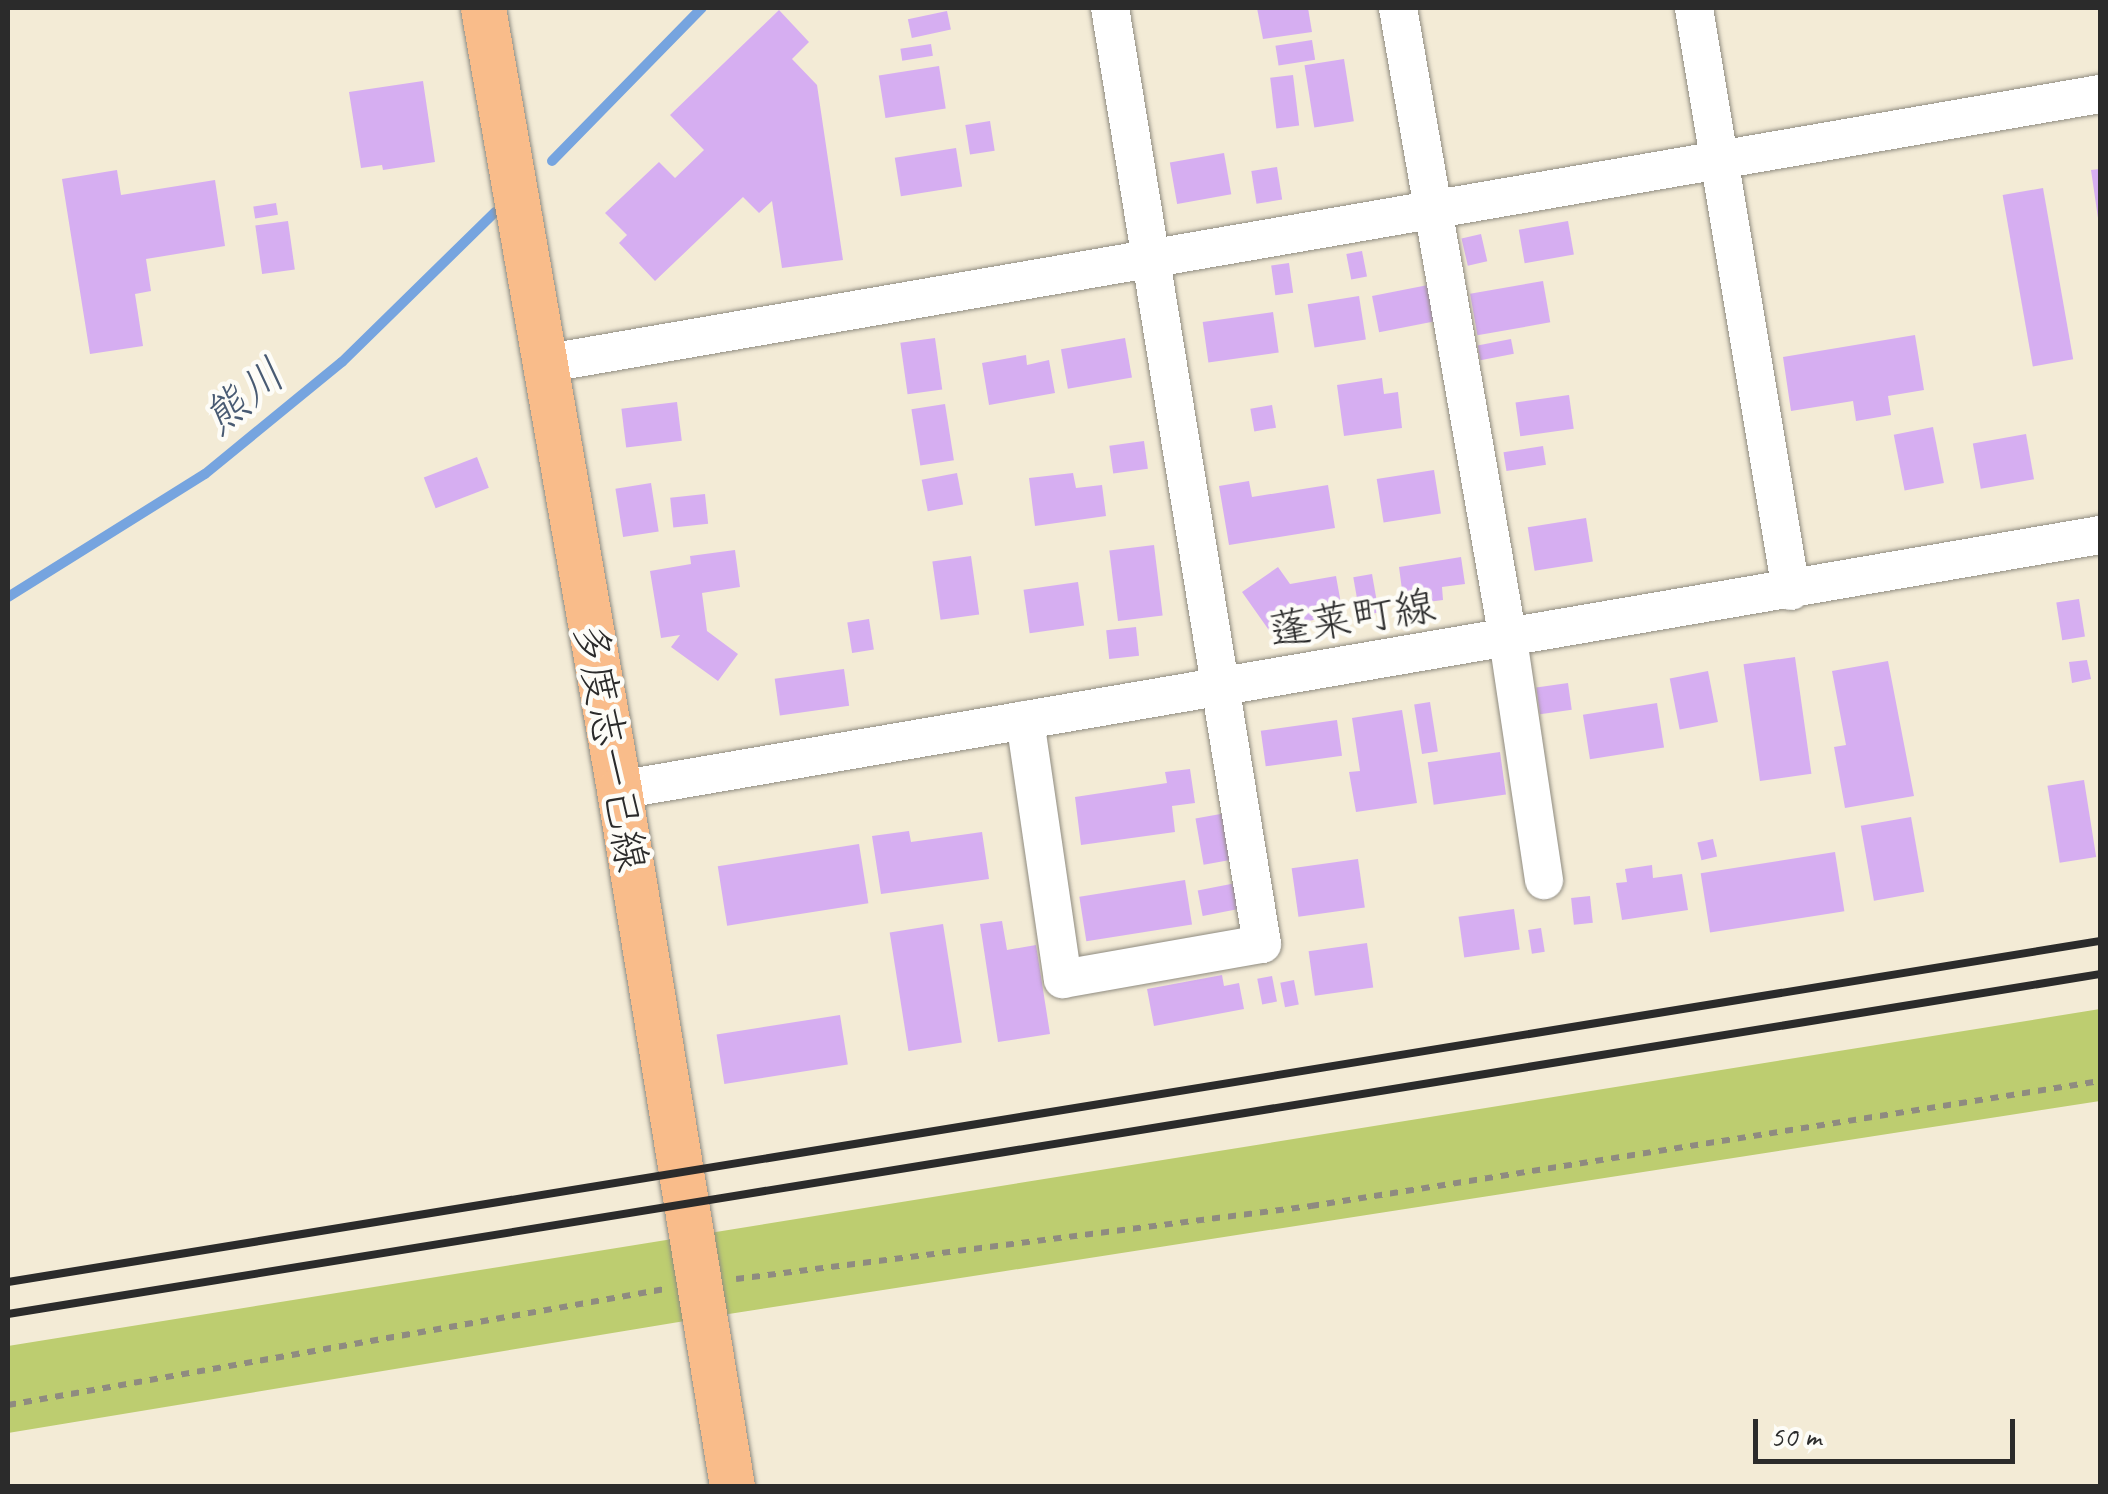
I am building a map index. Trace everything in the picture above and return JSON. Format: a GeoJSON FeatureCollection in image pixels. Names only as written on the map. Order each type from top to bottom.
{"type":"FeatureCollection","features":[{"type":"Feature","properties":{"kind":"main road","name":"多度志一己線"},"geometry":{"type":"LineString","coordinates":[[483,8],[618,790],[732,1486]]}},
{"type":"Feature","properties":{"kind":"street"},"geometry":{"type":"LineString","coordinates":[[1025,720],[1063,978],[1262,944],[1110,8]]}},
{"type":"Feature","properties":{"kind":"street"},"geometry":{"type":"LineString","coordinates":[[1398,8],[1508,639],[1544,880]]}},
{"type":"Feature","properties":{"kind":"street"},"geometry":{"type":"LineString","coordinates":[[1694,8],[1791,591]]}},
{"type":"Feature","properties":{"kind":"street"},"geometry":{"type":"LineString","coordinates":[[543,364],[2100,94]]}},
{"type":"Feature","properties":{"kind":"street","name":"蓬莱町線"},"geometry":{"type":"LineString","coordinates":[[618,790],[2100,536]]}},
{"type":"Feature","properties":{"kind":"path"},"geometry":{"type":"LineString","coordinates":[[8,1405],[698,1284],[1312,1206],[2100,1080]]}},
{"type":"Feature","properties":{"kind":"green space"},"geometry":{"type":"Polygon","coordinates":[[[2100,1009],[2100,1101],[703,1318],[8,1433],[8,1346],[2100,1009]]]}},
{"type":"Feature","properties":{"kind":"building"},"geometry":{"type":"Polygon","coordinates":[[[1257,8],[1308,8],[1312,32],[1263,39],[1257,8]]]}},
{"type":"Feature","properties":{"kind":"building"},"geometry":{"type":"Polygon","coordinates":[[[779,10],[809,42],[792,59],[817,85],[843,260],[782,268],[772,201],[759,213],[743,197],[655,281],[619,243],[627,235],[605,213],[659,162],[675,178],[704,150],[670,115],[779,10]]]}},
{"type":"Feature","properties":{"kind":"building"},"geometry":{"type":"Polygon","coordinates":[[[947,11],[951,30],[912,38],[908,19],[947,11]]]}},
{"type":"Feature","properties":{"kind":"building"},"geometry":{"type":"Polygon","coordinates":[[[1312,40],[1315,60],[1279,66],[1275,46],[1312,40]]]}},
{"type":"Feature","properties":{"kind":"building"},"geometry":{"type":"Polygon","coordinates":[[[931,44],[933,56],[902,61],[900,49],[931,44]]]}},
{"type":"Feature","properties":{"kind":"building"},"geometry":{"type":"Polygon","coordinates":[[[1344,59],[1354,121],[1314,127],[1304,65],[1344,59]]]}},
{"type":"Feature","properties":{"kind":"building"},"geometry":{"type":"Polygon","coordinates":[[[939,66],[946,108],[885,118],[879,76],[939,66]]]}},
{"type":"Feature","properties":{"kind":"building"},"geometry":{"type":"Polygon","coordinates":[[[1293,75],[1299,126],[1276,128],[1270,78],[1293,75]]]}},
{"type":"Feature","properties":{"kind":"building"},"geometry":{"type":"Polygon","coordinates":[[[423,81],[435,162],[383,170],[382,165],[361,168],[349,92],[423,81]]]}},
{"type":"Feature","properties":{"kind":"building"},"geometry":{"type":"Polygon","coordinates":[[[990,121],[995,151],[970,155],[965,125],[990,121]]]}},
{"type":"Feature","properties":{"kind":"building"},"geometry":{"type":"Polygon","coordinates":[[[956,148],[962,187],[901,196],[895,158],[956,148]]]}},
{"type":"Feature","properties":{"kind":"building"},"geometry":{"type":"Polygon","coordinates":[[[1224,153],[1231,194],[1177,204],[1170,163],[1224,153]]]}},
{"type":"Feature","properties":{"kind":"building"},"geometry":{"type":"Polygon","coordinates":[[[1277,167],[1282,200],[1256,204],[1251,171],[1277,167]]]}},
{"type":"Feature","properties":{"kind":"building"},"geometry":{"type":"Polygon","coordinates":[[[2100,169],[2100,218],[2098,218],[2091,170],[2100,169]]]}},
{"type":"Feature","properties":{"kind":"building"},"geometry":{"type":"Polygon","coordinates":[[[117,170],[121,195],[215,180],[225,246],[146,259],[151,291],[135,294],[143,346],[90,354],[62,179],[117,170]]]}},
{"type":"Feature","properties":{"kind":"building"},"geometry":{"type":"Polygon","coordinates":[[[2043,188],[2073,359],[2033,366],[2003,195],[2043,188]]]}},
{"type":"Feature","properties":{"kind":"building"},"geometry":{"type":"Polygon","coordinates":[[[276,203],[278,215],[255,218],[253,207],[276,203]]]}},
{"type":"Feature","properties":{"kind":"building"},"geometry":{"type":"Polygon","coordinates":[[[288,221],[295,270],[262,274],[255,226],[288,221]]]}},
{"type":"Feature","properties":{"kind":"building"},"geometry":{"type":"Polygon","coordinates":[[[1568,221],[1574,254],[1525,263],[1519,230],[1568,221]]]}},
{"type":"Feature","properties":{"kind":"building"},"geometry":{"type":"Polygon","coordinates":[[[1481,234],[1487,261],[1468,266],[1462,238],[1481,234]]]}},
{"type":"Feature","properties":{"kind":"building"},"geometry":{"type":"Polygon","coordinates":[[[1362,251],[1367,277],[1351,280],[1346,254],[1362,251]]]}},
{"type":"Feature","properties":{"kind":"building"},"geometry":{"type":"Polygon","coordinates":[[[1289,263],[1293,293],[1275,295],[1271,266],[1289,263]]]}},
{"type":"Feature","properties":{"kind":"building"},"geometry":{"type":"Polygon","coordinates":[[[1543,281],[1550,322],[1477,335],[1470,294],[1543,281]]]}},
{"type":"Feature","properties":{"kind":"building"},"geometry":{"type":"Polygon","coordinates":[[[1428,285],[1435,321],[1379,332],[1372,296],[1428,285]]]}},
{"type":"Feature","properties":{"kind":"building"},"geometry":{"type":"Polygon","coordinates":[[[1359,296],[1366,339],[1315,348],[1308,304],[1359,296]]]}},
{"type":"Feature","properties":{"kind":"building"},"geometry":{"type":"Polygon","coordinates":[[[1273,312],[1279,353],[1208,362],[1203,322],[1273,312]]]}},
{"type":"Feature","properties":{"kind":"building"},"geometry":{"type":"Polygon","coordinates":[[[1915,335],[1924,390],[1888,396],[1891,415],[1856,421],[1853,401],[1791,411],[1783,357],[1915,335]]]}},
{"type":"Feature","properties":{"kind":"building"},"geometry":{"type":"Polygon","coordinates":[[[935,338],[942,389],[908,394],[900,343],[935,338]]]}},
{"type":"Feature","properties":{"kind":"building"},"geometry":{"type":"Polygon","coordinates":[[[1125,338],[1132,377],[1068,389],[1061,349],[1125,338]]]}},
{"type":"Feature","properties":{"kind":"building"},"geometry":{"type":"Polygon","coordinates":[[[1511,339],[1514,354],[1480,360],[1478,345],[1511,339]]]}},
{"type":"Feature","properties":{"kind":"building"},"geometry":{"type":"Polygon","coordinates":[[[1026,355],[1027,365],[1049,360],[1055,393],[989,405],[982,363],[1026,355]]]}},
{"type":"Feature","properties":{"kind":"building"},"geometry":{"type":"Polygon","coordinates":[[[1382,378],[1384,394],[1398,392],[1402,428],[1344,436],[1337,385],[1382,378]]]}},
{"type":"Feature","properties":{"kind":"building"},"geometry":{"type":"Polygon","coordinates":[[[1569,395],[1574,429],[1520,436],[1516,403],[1569,395]]]}},
{"type":"Feature","properties":{"kind":"building"},"geometry":{"type":"Polygon","coordinates":[[[677,402],[682,441],[626,448],[621,409],[677,402]]]}},
{"type":"Feature","properties":{"kind":"building"},"geometry":{"type":"Polygon","coordinates":[[[945,404],[954,460],[920,466],[911,409],[945,404]]]}},
{"type":"Feature","properties":{"kind":"building"},"geometry":{"type":"Polygon","coordinates":[[[1272,405],[1276,428],[1254,431],[1250,409],[1272,405]]]}},
{"type":"Feature","properties":{"kind":"building"},"geometry":{"type":"Polygon","coordinates":[[[1933,427],[1944,483],[1905,491],[1894,435],[1933,427]]]}},
{"type":"Feature","properties":{"kind":"building"},"geometry":{"type":"Polygon","coordinates":[[[2026,434],[2034,479],[1981,489],[1973,443],[2026,434]]]}},
{"type":"Feature","properties":{"kind":"building"},"geometry":{"type":"Polygon","coordinates":[[[1144,441],[1148,469],[1113,474],[1109,446],[1144,441]]]}},
{"type":"Feature","properties":{"kind":"building"},"geometry":{"type":"Polygon","coordinates":[[[1543,446],[1546,465],[1506,471],[1503,452],[1543,446]]]}},
{"type":"Feature","properties":{"kind":"building"},"geometry":{"type":"Polygon","coordinates":[[[477,457],[489,488],[436,508],[424,477],[477,457]]]}},
{"type":"Feature","properties":{"kind":"building"},"geometry":{"type":"Polygon","coordinates":[[[1434,470],[1441,513],[1384,523],[1377,479],[1434,470]]]}},
{"type":"Feature","properties":{"kind":"building"},"geometry":{"type":"Polygon","coordinates":[[[957,473],[963,504],[928,511],[922,480],[957,473]]]}},
{"type":"Feature","properties":{"kind":"building"},"geometry":{"type":"Polygon","coordinates":[[[1073,473],[1076,488],[1102,485],[1106,516],[1035,526],[1029,478],[1073,473]]]}},
{"type":"Feature","properties":{"kind":"building"},"geometry":{"type":"Polygon","coordinates":[[[1249,481],[1252,497],[1328,485],[1335,528],[1229,545],[1219,486],[1249,481]]]}},
{"type":"Feature","properties":{"kind":"building"},"geometry":{"type":"Polygon","coordinates":[[[651,483],[659,531],[623,537],[615,489],[651,483]]]}},
{"type":"Feature","properties":{"kind":"building"},"geometry":{"type":"Polygon","coordinates":[[[705,494],[708,524],[673,527],[670,498],[705,494]]]}},
{"type":"Feature","properties":{"kind":"building"},"geometry":{"type":"Polygon","coordinates":[[[1586,518],[1593,561],[1535,571],[1528,527],[1586,518]]]}},
{"type":"Feature","properties":{"kind":"building"},"geometry":{"type":"Polygon","coordinates":[[[1154,545],[1163,615],[1118,621],[1109,550],[1154,545]]]}},
{"type":"Feature","properties":{"kind":"building"},"geometry":{"type":"Polygon","coordinates":[[[735,550],[740,587],[702,593],[707,631],[738,654],[718,681],[671,647],[680,635],[661,638],[650,571],[691,564],[690,556],[735,550]]]}},
{"type":"Feature","properties":{"kind":"building"},"geometry":{"type":"Polygon","coordinates":[[[971,556],[979,614],[941,620],[932,561],[971,556]]]}},
{"type":"Feature","properties":{"kind":"building"},"geometry":{"type":"Polygon","coordinates":[[[1461,557],[1465,584],[1442,587],[1443,600],[1404,605],[1399,567],[1461,557]]]}},
{"type":"Feature","properties":{"kind":"building"},"geometry":{"type":"Polygon","coordinates":[[[1278,567],[1290,584],[1336,576],[1343,615],[1296,623],[1273,636],[1242,592],[1278,567]]]}},
{"type":"Feature","properties":{"kind":"building"},"geometry":{"type":"Polygon","coordinates":[[[1372,574],[1379,612],[1360,616],[1353,577],[1372,574]]]}},
{"type":"Feature","properties":{"kind":"building"},"geometry":{"type":"Polygon","coordinates":[[[1078,582],[1084,626],[1030,633],[1024,590],[1078,582]]]}},
{"type":"Feature","properties":{"kind":"building"},"geometry":{"type":"Polygon","coordinates":[[[2079,599],[2085,637],[2062,640],[2056,603],[2079,599]]]}},
{"type":"Feature","properties":{"kind":"building"},"geometry":{"type":"Polygon","coordinates":[[[869,619],[874,650],[852,653],[847,622],[869,619]]]}},
{"type":"Feature","properties":{"kind":"building"},"geometry":{"type":"Polygon","coordinates":[[[1136,627],[1139,656],[1109,659],[1106,630],[1136,627]]]}},
{"type":"Feature","properties":{"kind":"building"},"geometry":{"type":"Polygon","coordinates":[[[1795,657],[1811,774],[1760,781],[1744,664],[1795,657]]]}},
{"type":"Feature","properties":{"kind":"building"},"geometry":{"type":"Polygon","coordinates":[[[2087,660],[2091,679],[2072,683],[2069,662],[2087,660]]]}},
{"type":"Feature","properties":{"kind":"building"},"geometry":{"type":"Polygon","coordinates":[[[1888,661],[1914,796],[1845,808],[1834,747],[1846,745],[1832,671],[1888,661]]]}},
{"type":"Feature","properties":{"kind":"building"},"geometry":{"type":"Polygon","coordinates":[[[844,669],[849,706],[780,715],[775,679],[844,669]]]}},
{"type":"Feature","properties":{"kind":"building"},"geometry":{"type":"Polygon","coordinates":[[[1708,671],[1718,722],[1680,729],[1670,678],[1708,671]]]}},
{"type":"Feature","properties":{"kind":"building"},"geometry":{"type":"Polygon","coordinates":[[[1568,683],[1572,710],[1540,714],[1536,687],[1568,683]]]}},
{"type":"Feature","properties":{"kind":"building"},"geometry":{"type":"Polygon","coordinates":[[[1430,702],[1438,751],[1422,754],[1414,705],[1430,702]]]}},
{"type":"Feature","properties":{"kind":"building"},"geometry":{"type":"Polygon","coordinates":[[[1657,703],[1664,747],[1590,759],[1583,715],[1657,703]]]}},
{"type":"Feature","properties":{"kind":"building"},"geometry":{"type":"Polygon","coordinates":[[[1402,710],[1417,803],[1356,812],[1349,772],[1360,771],[1352,718],[1402,710]]]}},
{"type":"Feature","properties":{"kind":"building"},"geometry":{"type":"Polygon","coordinates":[[[1337,720],[1342,756],[1266,766],[1261,731],[1337,720]]]}},
{"type":"Feature","properties":{"kind":"building"},"geometry":{"type":"Polygon","coordinates":[[[1500,752],[1506,795],[1434,805],[1428,762],[1500,752]]]}},
{"type":"Feature","properties":{"kind":"building"},"geometry":{"type":"Polygon","coordinates":[[[1190,769],[1195,803],[1172,806],[1175,832],[1081,845],[1075,797],[1167,783],[1165,772],[1190,769]]]}},
{"type":"Feature","properties":{"kind":"building"},"geometry":{"type":"Polygon","coordinates":[[[2084,780],[2096,857],[2060,863],[2047,786],[2084,780]]]}},
{"type":"Feature","properties":{"kind":"building"},"geometry":{"type":"Polygon","coordinates":[[[1226,813],[1234,859],[1204,865],[1195,818],[1226,813]]]}},
{"type":"Feature","properties":{"kind":"building"},"geometry":{"type":"Polygon","coordinates":[[[1911,817],[1924,892],[1874,901],[1861,826],[1911,817]]]}},
{"type":"Feature","properties":{"kind":"building"},"geometry":{"type":"Polygon","coordinates":[[[909,831],[911,842],[982,832],[989,879],[881,894],[872,836],[909,831]]]}},
{"type":"Feature","properties":{"kind":"building"},"geometry":{"type":"Polygon","coordinates":[[[1713,839],[1717,857],[1701,860],[1697,843],[1713,839]]]}},
{"type":"Feature","properties":{"kind":"building"},"geometry":{"type":"Polygon","coordinates":[[[859,844],[868,903],[727,926],[718,866],[859,844]]]}},
{"type":"Feature","properties":{"kind":"building"},"geometry":{"type":"Polygon","coordinates":[[[1835,852],[1844,911],[1710,933],[1701,873],[1835,852]]]}},
{"type":"Feature","properties":{"kind":"building"},"geometry":{"type":"Polygon","coordinates":[[[1358,859],[1365,908],[1298,917],[1292,868],[1358,859]]]}},
{"type":"Feature","properties":{"kind":"building"},"geometry":{"type":"Polygon","coordinates":[[[1652,865],[1653,878],[1682,874],[1688,910],[1622,920],[1616,883],[1627,882],[1625,869],[1652,865]]]}},
{"type":"Feature","properties":{"kind":"building"},"geometry":{"type":"Polygon","coordinates":[[[1185,880],[1192,924],[1086,941],[1079,897],[1185,880]]]}},
{"type":"Feature","properties":{"kind":"building"},"geometry":{"type":"Polygon","coordinates":[[[1236,883],[1241,909],[1203,916],[1198,890],[1236,883]]]}},
{"type":"Feature","properties":{"kind":"building"},"geometry":{"type":"Polygon","coordinates":[[[1590,896],[1593,923],[1574,925],[1571,898],[1590,896]]]}},
{"type":"Feature","properties":{"kind":"building"},"geometry":{"type":"Polygon","coordinates":[[[1514,909],[1520,950],[1464,957],[1459,917],[1514,909]]]}},
{"type":"Feature","properties":{"kind":"building"},"geometry":{"type":"Polygon","coordinates":[[[1002,921],[1007,950],[1036,945],[1050,1034],[998,1042],[980,924],[1002,921]]]}},
{"type":"Feature","properties":{"kind":"building"},"geometry":{"type":"Polygon","coordinates":[[[943,924],[962,1043],[908,1051],[890,932],[943,924]]]}},
{"type":"Feature","properties":{"kind":"building"},"geometry":{"type":"Polygon","coordinates":[[[1541,928],[1545,952],[1532,954],[1528,930],[1541,928]]]}},
{"type":"Feature","properties":{"kind":"building"},"geometry":{"type":"Polygon","coordinates":[[[1367,943],[1373,988],[1315,996],[1309,951],[1367,943]]]}},
{"type":"Feature","properties":{"kind":"building"},"geometry":{"type":"Polygon","coordinates":[[[1222,975],[1224,986],[1239,983],[1244,1009],[1154,1026],[1147,989],[1222,975]]]}},
{"type":"Feature","properties":{"kind":"building"},"geometry":{"type":"Polygon","coordinates":[[[1272,976],[1277,1002],[1262,1004],[1257,979],[1272,976]]]}},
{"type":"Feature","properties":{"kind":"building"},"geometry":{"type":"Polygon","coordinates":[[[1294,980],[1299,1005],[1285,1007],[1280,983],[1294,980]]]}},
{"type":"Feature","properties":{"kind":"building"},"geometry":{"type":"Polygon","coordinates":[[[840,1015],[848,1064],[724,1084],[717,1035],[840,1015]]]}},
{"type":"Feature","properties":{"kind":"waterway","name":"熊川"},"geometry":{"type":"LineString","coordinates":[[552,161],[702,8]]}},
{"type":"Feature","properties":{"kind":"waterway","name":"熊川"},"geometry":{"type":"LineString","coordinates":[[8,597],[205,474],[342,362],[495,212]]}},
{"type":"Feature","properties":{"kind":"railway"},"geometry":{"type":"LineString","coordinates":[[8,1282],[2100,941]]}},
{"type":"Feature","properties":{"kind":"railway"},"geometry":{"type":"LineString","coordinates":[[8,1314],[2100,974]]}}]}
